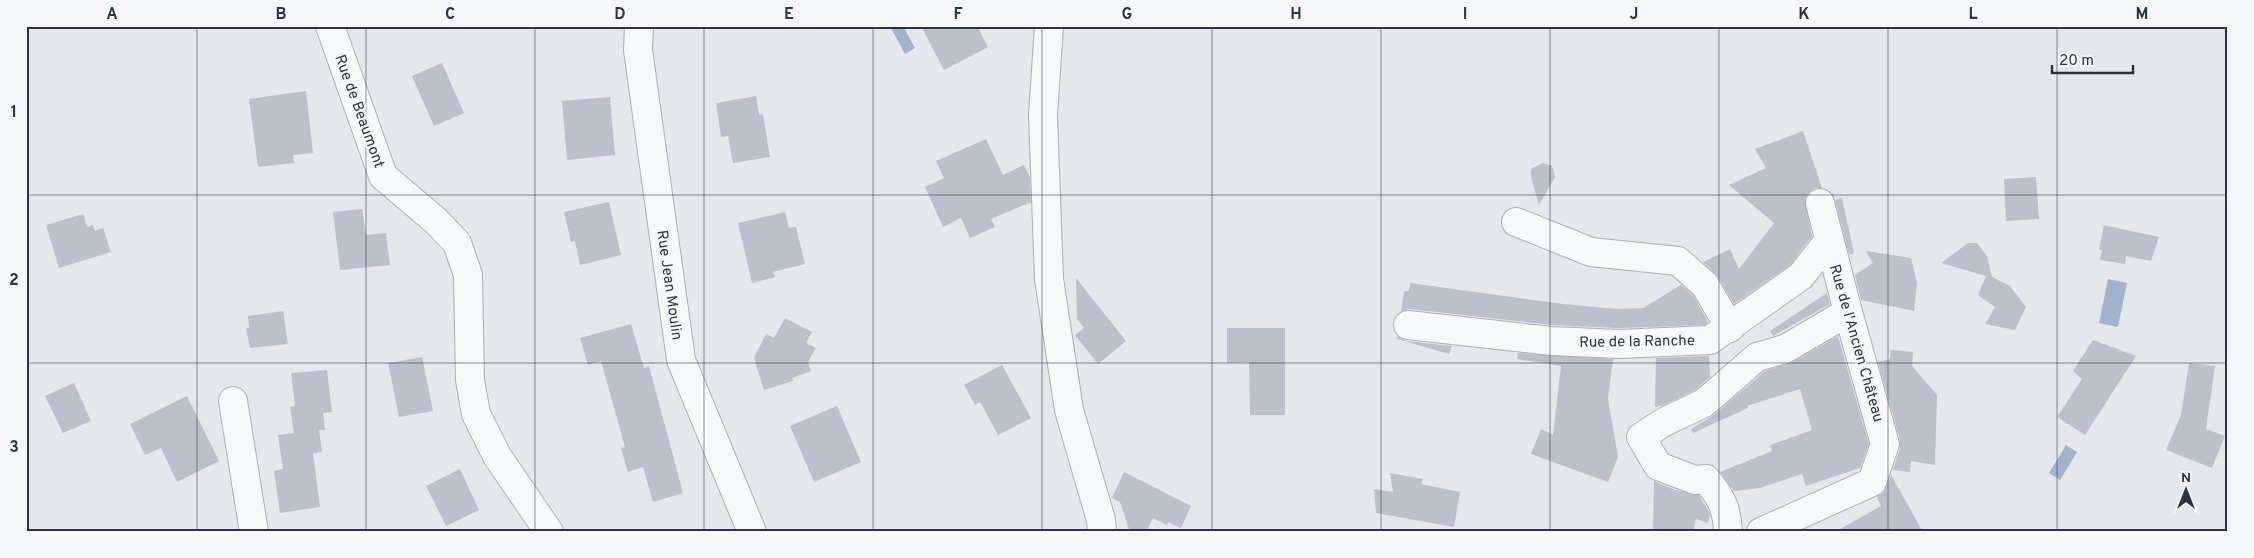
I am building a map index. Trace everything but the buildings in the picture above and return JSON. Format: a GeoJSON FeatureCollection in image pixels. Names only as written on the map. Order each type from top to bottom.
{"type":"FeatureCollection","features":[{"type":"Feature","properties":{"kind":"street","name":"Rue de Beaumont"},"geometry":{"type":"LineString","coordinates":[[330,26],[383,176],[436,221],[456,243],[468,275],[470,380],[476,414],[497,456],[549,532]]}},
{"type":"Feature","properties":{"kind":"street","name":"Rue Jean Moulin"},"geometry":{"type":"LineString","coordinates":[[639,26],[638,50],[680,360],[752,532]]}},
{"type":"Feature","properties":{"kind":"street"},"geometry":{"type":"LineString","coordinates":[[1049,26],[1044,115],[1049,279],[1069,410],[1101,520],[1102,532]]}},
{"type":"Feature","properties":{"kind":"street","name":"Rue de l'Ancien Château"},"geometry":{"type":"LineString","coordinates":[[1762,532],[1872,482],[1885,444],[1820,203]]}},
{"type":"Feature","properties":{"kind":"street"},"geometry":{"type":"LineString","coordinates":[[1516,222],[1591,252],[1678,261],[1705,285],[1748,335],[1742,371]]}},
{"type":"Feature","properties":{"kind":"street","name":"Rue de la Ranche"},"geometry":{"type":"LineString","coordinates":[[1408,325],[1551,342],[1609,344],[1710,340],[1801,276],[1829,240]]}},
{"type":"Feature","properties":{"kind":"street"},"geometry":{"type":"LineString","coordinates":[[1728,532],[1727,512],[1717,492],[1706,479],[1695,480],[1658,466],[1641,436],[1664,422],[1704,403],[1757,357],[1785,349],[1848,312]]}},
{"type":"Feature","properties":{"kind":"street"},"geometry":{"type":"LineString","coordinates":[[233,401],[254,532]]}},
{"type":"Feature","properties":{"kind":"water"},"geometry":{"type":"Polygon","coordinates":[[[890,26],[903,26],[915,48],[905,54],[890,26]]]}},
{"type":"Feature","properties":{"kind":"water"},"geometry":{"type":"Polygon","coordinates":[[[2108,279],[2127,283],[2118,327],[2099,323],[2108,279]]]}},
{"type":"Feature","properties":{"kind":"water"},"geometry":{"type":"Polygon","coordinates":[[[2066,445],[2077,452],[2060,480],[2049,473],[2066,445]]]}}]}
